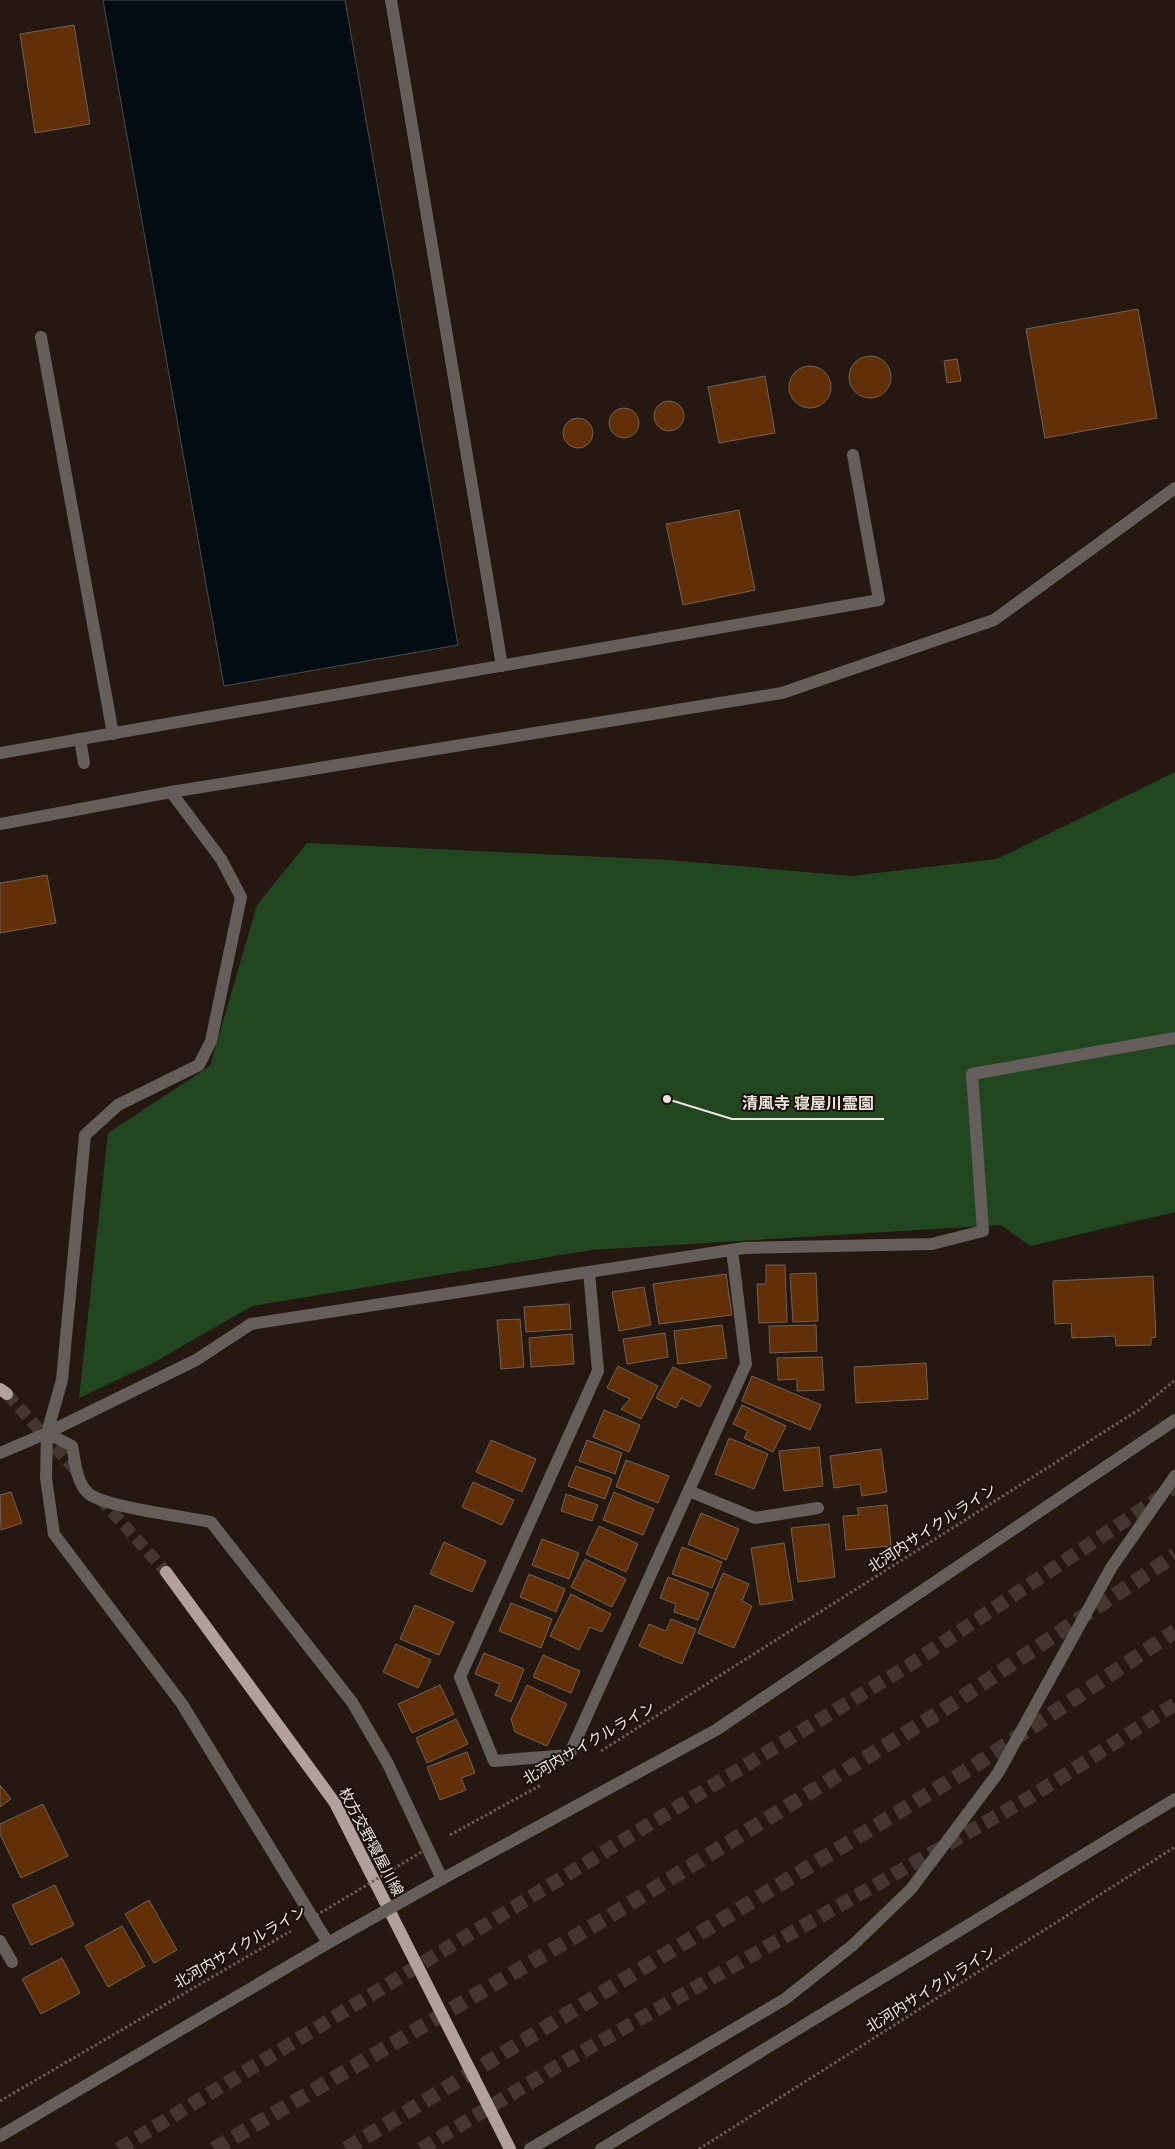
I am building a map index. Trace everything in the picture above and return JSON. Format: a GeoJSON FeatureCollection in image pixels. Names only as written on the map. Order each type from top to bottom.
{"type":"FeatureCollection","features":[{"type":"Feature","properties":{"kind":"main road","name":"枚方交野寝屋川線"},"geometry":{"type":"LineString","coordinates":[[166,1572],[335,1803],[510,2149]]}},
{"type":"Feature","properties":{"kind":"street"},"geometry":{"type":"LineString","coordinates":[[391,0],[502,666]]}},
{"type":"Feature","properties":{"kind":"street"},"geometry":{"type":"LineString","coordinates":[[41,337],[113,734]]}},
{"type":"Feature","properties":{"kind":"street"},"geometry":{"type":"LineString","coordinates":[[0,753],[880,600],[853,455]]}},
{"type":"Feature","properties":{"kind":"street"},"geometry":{"type":"LineString","coordinates":[[0,824],[170,792],[782,693],[994,620],[1175,488]]}},
{"type":"Feature","properties":{"kind":"street"},"geometry":{"type":"LineString","coordinates":[[80,739],[84,763]]}},
{"type":"Feature","properties":{"kind":"street"},"geometry":{"type":"LineString","coordinates":[[170,792],[221,858],[241,897],[211,1041],[199,1065],[118,1105],[85,1134],[62,1380],[47,1433],[46,1478],[54,1534],[182,1704],[308,1920],[328,1943]]}},
{"type":"Feature","properties":{"kind":"street"},"geometry":{"type":"LineString","coordinates":[[0,1453],[47,1433],[196,1360],[251,1324],[732,1250],[932,1244],[983,1231],[972,1074],[1175,1038]]}},
{"type":"Feature","properties":{"kind":"street"},"geometry":{"type":"LineString","coordinates":[[589,1272],[598,1370],[460,1677],[494,1761],[569,1755],[746,1364],[732,1250]]}},
{"type":"Feature","properties":{"kind":"street"},"geometry":{"type":"LineString","coordinates":[[0,2136],[328,1943],[716,1730],[1175,1420]]}},
{"type":"Feature","properties":{"kind":"street"},"geometry":{"type":"LineString","coordinates":[[47,1433],[72,1446],[77,1473],[88,1493],[114,1504],[211,1522],[352,1702],[432,1845],[442,1879]]}},
{"type":"Feature","properties":{"kind":"street"},"geometry":{"type":"LineString","coordinates":[[530,2149],[785,1999],[853,1945],[911,1889],[998,1773],[1111,1568],[1175,1476]]}},
{"type":"Feature","properties":{"kind":"street"},"geometry":{"type":"LineString","coordinates":[[689,1491],[755,1518],[818,1508]]}},
{"type":"Feature","properties":{"kind":"street"},"geometry":{"type":"LineString","coordinates":[[601,2149],[1175,1799]]}},
{"type":"Feature","properties":{"kind":"street"},"geometry":{"type":"LineString","coordinates":[[0,1941],[12,1962]]}},
{"type":"Feature","properties":{"kind":"path","name":"北河内サイクルライン"},"geometry":{"type":"LineString","coordinates":[[599,1752],[1140,1409],[1175,1380]]}},
{"type":"Feature","properties":{"kind":"path","name":"北河内サイクルライン"},"geometry":{"type":"LineString","coordinates":[[445,1838],[548,1781]]}},
{"type":"Feature","properties":{"kind":"path","name":"北河内サイクルライン"},"geometry":{"type":"LineString","coordinates":[[308,1920],[432,1845]]}},
{"type":"Feature","properties":{"kind":"path","name":"北河内サイクルライン"},"geometry":{"type":"LineString","coordinates":[[700,2149],[1175,1847]]}},
{"type":"Feature","properties":{"kind":"path","name":"北河内サイクルライン"},"geometry":{"type":"LineString","coordinates":[[0,2101],[296,1928]]}},
{"type":"Feature","properties":{"kind":"green space"},"geometry":{"type":"Polygon","coordinates":[[[1175,772],[1175,1212],[1030,1246],[1001,1225],[591,1250],[252,1306],[153,1363],[79,1398],[108,1133],[210,1066],[257,905],[307,843],[669,860],[851,876],[997,859],[1175,772]]]}},
{"type":"Feature","properties":{"kind":"shaded area"},"geometry":{"type":"Polygon","coordinates":[[[103,0],[345,0],[458,645],[224,686],[103,0]]]}},
{"type":"Feature","properties":{"kind":"building"},"geometry":{"type":"Polygon","coordinates":[[[74,25],[90,124],[35,133],[20,34],[74,25]]]}},
{"type":"Feature","properties":{"kind":"building"},"geometry":{"type":"Polygon","coordinates":[[[1138,309],[1157,418],[1045,438],[1026,329],[1138,309]]]}},
{"type":"Feature","properties":{"kind":"building"},"geometry":{"type":"Polygon","coordinates":[[[870,356],[885,362],[891,377],[885,392],[870,398],[855,392],[849,377],[855,362],[870,356]]]}},
{"type":"Feature","properties":{"kind":"building"},"geometry":{"type":"Polygon","coordinates":[[[957,359],[961,381],[947,383],[944,361],[957,359]]]}},
{"type":"Feature","properties":{"kind":"building"},"geometry":{"type":"Polygon","coordinates":[[[810,366],[825,372],[831,387],[825,402],[810,408],[795,402],[789,387],[795,372],[810,366]]]}},
{"type":"Feature","properties":{"kind":"building"},"geometry":{"type":"Polygon","coordinates":[[[765,376],[775,433],[719,443],[708,387],[765,376]]]}},
{"type":"Feature","properties":{"kind":"building"},"geometry":{"type":"Polygon","coordinates":[[[669,401],[680,405],[684,416],[680,427],[669,431],[658,427],[654,416],[658,405],[669,401]]]}},
{"type":"Feature","properties":{"kind":"building"},"geometry":{"type":"Polygon","coordinates":[[[624,408],[635,412],[639,423],[635,434],[624,438],[613,434],[609,423],[613,412],[624,408]]]}},
{"type":"Feature","properties":{"kind":"building"},"geometry":{"type":"Polygon","coordinates":[[[578,418],[589,422],[593,433],[589,444],[578,448],[567,444],[563,433],[567,422],[578,418]]]}},
{"type":"Feature","properties":{"kind":"building"},"geometry":{"type":"Polygon","coordinates":[[[739,510],[755,590],[683,605],[666,524],[739,510]]]}},
{"type":"Feature","properties":{"kind":"building"},"geometry":{"type":"Polygon","coordinates":[[[47,875],[56,923],[0,933],[0,883],[47,875]]]}},
{"type":"Feature","properties":{"kind":"building"},"geometry":{"type":"Polygon","coordinates":[[[766,1265],[785,1265],[787,1322],[759,1323],[757,1284],[766,1284],[766,1265]]]}},
{"type":"Feature","properties":{"kind":"building"},"geometry":{"type":"Polygon","coordinates":[[[816,1273],[818,1321],[793,1322],[790,1274],[816,1273]]]}},
{"type":"Feature","properties":{"kind":"building"},"geometry":{"type":"Polygon","coordinates":[[[726,1274],[732,1315],[659,1324],[653,1284],[726,1274]]]}},
{"type":"Feature","properties":{"kind":"building"},"geometry":{"type":"Polygon","coordinates":[[[1153,1276],[1156,1337],[1151,1338],[1151,1345],[1116,1346],[1115,1336],[1072,1338],[1071,1323],[1055,1324],[1053,1281],[1153,1276]]]}},
{"type":"Feature","properties":{"kind":"building"},"geometry":{"type":"Polygon","coordinates":[[[644,1287],[651,1325],[619,1331],[612,1292],[644,1287]]]}},
{"type":"Feature","properties":{"kind":"building"},"geometry":{"type":"Polygon","coordinates":[[[569,1304],[571,1329],[526,1332],[524,1307],[569,1304]]]}},
{"type":"Feature","properties":{"kind":"building"},"geometry":{"type":"Polygon","coordinates":[[[520,1319],[524,1367],[501,1369],[497,1320],[520,1319]]]}},
{"type":"Feature","properties":{"kind":"building"},"geometry":{"type":"Polygon","coordinates":[[[722,1325],[727,1358],[678,1364],[674,1331],[722,1325]]]}},
{"type":"Feature","properties":{"kind":"building"},"geometry":{"type":"Polygon","coordinates":[[[816,1325],[817,1351],[770,1353],[769,1326],[816,1325]]]}},
{"type":"Feature","properties":{"kind":"building"},"geometry":{"type":"Polygon","coordinates":[[[665,1333],[668,1357],[627,1364],[623,1339],[665,1333]]]}},
{"type":"Feature","properties":{"kind":"building"},"geometry":{"type":"Polygon","coordinates":[[[572,1334],[574,1364],[531,1367],[529,1338],[572,1334]]]}},
{"type":"Feature","properties":{"kind":"building"},"geometry":{"type":"Polygon","coordinates":[[[822,1357],[824,1390],[797,1391],[797,1379],[778,1380],[777,1358],[822,1357]]]}},
{"type":"Feature","properties":{"kind":"building"},"geometry":{"type":"Polygon","coordinates":[[[926,1363],[928,1399],[856,1403],[854,1367],[926,1363]]]}},
{"type":"Feature","properties":{"kind":"building"},"geometry":{"type":"Polygon","coordinates":[[[618,1366],[658,1386],[641,1419],[621,1409],[630,1399],[607,1388],[618,1366]]]}},
{"type":"Feature","properties":{"kind":"building"},"geometry":{"type":"Polygon","coordinates":[[[673,1367],[711,1386],[700,1407],[681,1398],[676,1408],[656,1398],[673,1367]]]}},
{"type":"Feature","properties":{"kind":"building"},"geometry":{"type":"Polygon","coordinates":[[[752,1376],[821,1405],[810,1430],[742,1401],[752,1376]]]}},
{"type":"Feature","properties":{"kind":"building"},"geometry":{"type":"Polygon","coordinates":[[[742,1405],[786,1426],[773,1452],[744,1438],[748,1431],[733,1424],[742,1405]]]}},
{"type":"Feature","properties":{"kind":"building"},"geometry":{"type":"Polygon","coordinates":[[[604,1410],[640,1425],[629,1452],[593,1437],[604,1410]]]}},
{"type":"Feature","properties":{"kind":"building"},"geometry":{"type":"Polygon","coordinates":[[[729,1438],[768,1454],[754,1489],[715,1474],[729,1438]]]}},
{"type":"Feature","properties":{"kind":"building"},"geometry":{"type":"Polygon","coordinates":[[[491,1440],[536,1459],[522,1492],[476,1472],[491,1440]]]}},
{"type":"Feature","properties":{"kind":"building"},"geometry":{"type":"Polygon","coordinates":[[[587,1440],[622,1453],[615,1474],[579,1461],[587,1440]]]}},
{"type":"Feature","properties":{"kind":"building"},"geometry":{"type":"Polygon","coordinates":[[[819,1447],[823,1486],[784,1491],[779,1451],[819,1447]]]}},
{"type":"Feature","properties":{"kind":"building"},"geometry":{"type":"Polygon","coordinates":[[[881,1449],[887,1492],[862,1496],[860,1484],[834,1488],[830,1456],[881,1449]]]}},
{"type":"Feature","properties":{"kind":"building"},"geometry":{"type":"Polygon","coordinates":[[[626,1460],[669,1476],[658,1503],[616,1487],[626,1460]]]}},
{"type":"Feature","properties":{"kind":"building"},"geometry":{"type":"Polygon","coordinates":[[[576,1466],[612,1479],[605,1499],[568,1486],[576,1466]]]}},
{"type":"Feature","properties":{"kind":"building"},"geometry":{"type":"Polygon","coordinates":[[[473,1482],[514,1500],[502,1525],[462,1507],[473,1482]]]}},
{"type":"Feature","properties":{"kind":"building"},"geometry":{"type":"Polygon","coordinates":[[[11,1492],[22,1523],[1,1530],[0,1495],[11,1492]]]}},
{"type":"Feature","properties":{"kind":"building"},"geometry":{"type":"Polygon","coordinates":[[[614,1492],[654,1509],[643,1535],[603,1520],[614,1492]]]}},
{"type":"Feature","properties":{"kind":"building"},"geometry":{"type":"Polygon","coordinates":[[[566,1494],[598,1505],[592,1521],[561,1511],[566,1494]]]}},
{"type":"Feature","properties":{"kind":"building"},"geometry":{"type":"Polygon","coordinates":[[[887,1505],[891,1546],[846,1550],[843,1516],[859,1515],[857,1508],[887,1505]]]}},
{"type":"Feature","properties":{"kind":"building"},"geometry":{"type":"Polygon","coordinates":[[[701,1513],[739,1529],[726,1560],[688,1544],[701,1513]]]}},
{"type":"Feature","properties":{"kind":"building"},"geometry":{"type":"Polygon","coordinates":[[[829,1524],[835,1577],[798,1582],[791,1528],[829,1524]]]}},
{"type":"Feature","properties":{"kind":"building"},"geometry":{"type":"Polygon","coordinates":[[[599,1526],[638,1544],[626,1572],[586,1554],[599,1526]]]}},
{"type":"Feature","properties":{"kind":"building"},"geometry":{"type":"Polygon","coordinates":[[[542,1539],[579,1553],[569,1579],[532,1565],[542,1539]]]}},
{"type":"Feature","properties":{"kind":"building"},"geometry":{"type":"Polygon","coordinates":[[[444,1542],[486,1561],[472,1592],[430,1574],[444,1542]]]}},
{"type":"Feature","properties":{"kind":"building"},"geometry":{"type":"Polygon","coordinates":[[[784,1543],[793,1600],[760,1605],[751,1548],[784,1543]]]}},
{"type":"Feature","properties":{"kind":"building"},"geometry":{"type":"Polygon","coordinates":[[[682,1547],[722,1562],[712,1588],[672,1574],[682,1547]]]}},
{"type":"Feature","properties":{"kind":"building"},"geometry":{"type":"Polygon","coordinates":[[[585,1559],[626,1579],[612,1607],[571,1587],[585,1559]]]}},
{"type":"Feature","properties":{"kind":"building"},"geometry":{"type":"Polygon","coordinates":[[[723,1573],[749,1584],[742,1601],[752,1606],[734,1648],[698,1633],[723,1573]]]}},
{"type":"Feature","properties":{"kind":"building"},"geometry":{"type":"Polygon","coordinates":[[[529,1574],[565,1589],[556,1612],[520,1597],[529,1574]]]}},
{"type":"Feature","properties":{"kind":"building"},"geometry":{"type":"Polygon","coordinates":[[[668,1577],[709,1593],[698,1620],[674,1612],[676,1604],[660,1598],[668,1577]]]}},
{"type":"Feature","properties":{"kind":"building"},"geometry":{"type":"Polygon","coordinates":[[[571,1594],[611,1614],[602,1632],[590,1627],[579,1650],[550,1636],[571,1594]]]}},
{"type":"Feature","properties":{"kind":"building"},"geometry":{"type":"Polygon","coordinates":[[[511,1603],[552,1619],[541,1648],[499,1631],[511,1603]]]}},
{"type":"Feature","properties":{"kind":"building"},"geometry":{"type":"Polygon","coordinates":[[[415,1605],[454,1622],[439,1655],[400,1639],[415,1605]]]}},
{"type":"Feature","properties":{"kind":"building"},"geometry":{"type":"Polygon","coordinates":[[[671,1619],[696,1629],[682,1664],[639,1646],[649,1624],[666,1631],[671,1619]]]}},
{"type":"Feature","properties":{"kind":"building"},"geometry":{"type":"Polygon","coordinates":[[[396,1644],[431,1660],[418,1688],[383,1672],[396,1644]]]}},
{"type":"Feature","properties":{"kind":"building"},"geometry":{"type":"Polygon","coordinates":[[[484,1653],[524,1669],[511,1702],[495,1695],[500,1684],[475,1674],[484,1653]]]}},
{"type":"Feature","properties":{"kind":"building"},"geometry":{"type":"Polygon","coordinates":[[[543,1655],[580,1671],[571,1693],[533,1677],[543,1655]]]}},
{"type":"Feature","properties":{"kind":"building"},"geometry":{"type":"Polygon","coordinates":[[[440,1685],[454,1714],[412,1733],[398,1704],[440,1685]]]}},
{"type":"Feature","properties":{"kind":"building"},"geometry":{"type":"Polygon","coordinates":[[[527,1685],[567,1704],[547,1746],[515,1732],[511,1719],[527,1685]]]}},
{"type":"Feature","properties":{"kind":"building"},"geometry":{"type":"Polygon","coordinates":[[[456,1719],[468,1744],[427,1763],[416,1738],[456,1719]]]}},
{"type":"Feature","properties":{"kind":"building"},"geometry":{"type":"Polygon","coordinates":[[[467,1752],[475,1773],[461,1778],[466,1790],[440,1800],[427,1767],[467,1752]]]}},
{"type":"Feature","properties":{"kind":"building"},"geometry":{"type":"Polygon","coordinates":[[[0,1785],[11,1799],[0,1807],[0,1785]]]}},
{"type":"Feature","properties":{"kind":"building"},"geometry":{"type":"Polygon","coordinates":[[[43,1804],[68,1856],[21,1878],[0,1834],[0,1824],[43,1804]]]}},
{"type":"Feature","properties":{"kind":"building"},"geometry":{"type":"Polygon","coordinates":[[[55,1885],[74,1925],[31,1945],[12,1905],[55,1885]]]}},
{"type":"Feature","properties":{"kind":"building"},"geometry":{"type":"Polygon","coordinates":[[[149,1900],[177,1950],[154,1963],[125,1914],[149,1900]]]}},
{"type":"Feature","properties":{"kind":"building"},"geometry":{"type":"Polygon","coordinates":[[[122,1926],[145,1966],[108,1987],[85,1946],[122,1926]]]}},
{"type":"Feature","properties":{"kind":"building"},"geometry":{"type":"Polygon","coordinates":[[[62,1958],[80,1993],[41,2014],[22,1979],[62,1958]]]}},
{"type":"Feature","properties":{"kind":"tunnel"},"geometry":{"type":"LineString","coordinates":[[7,1394],[80,1475]]}},
{"type":"Feature","properties":{"kind":"tunnel"},"geometry":{"type":"LineString","coordinates":[[119,2149],[911,1664],[1175,1487]]}},
{"type":"Feature","properties":{"kind":"tunnel"},"geometry":{"type":"LineString","coordinates":[[100,1498],[166,1572]]}},
{"type":"Feature","properties":{"kind":"tunnel"},"geometry":{"type":"LineString","coordinates":[[214,2149],[608,1917],[940,1712],[1175,1555]]}},
{"type":"Feature","properties":{"kind":"tunnel"},"geometry":{"type":"LineString","coordinates":[[346,2149],[974,1766],[1175,1631]]}},
{"type":"Feature","properties":{"kind":"tunnel"},"geometry":{"type":"LineString","coordinates":[[421,2149],[559,2065],[1032,1796],[1175,1704]]}},
{"type":"Feature","properties":{"kind":"place","name":"清風寺 寝屋川霊園"},"geometry":{"type":"Point","coordinates":[667,1099]}}]}
